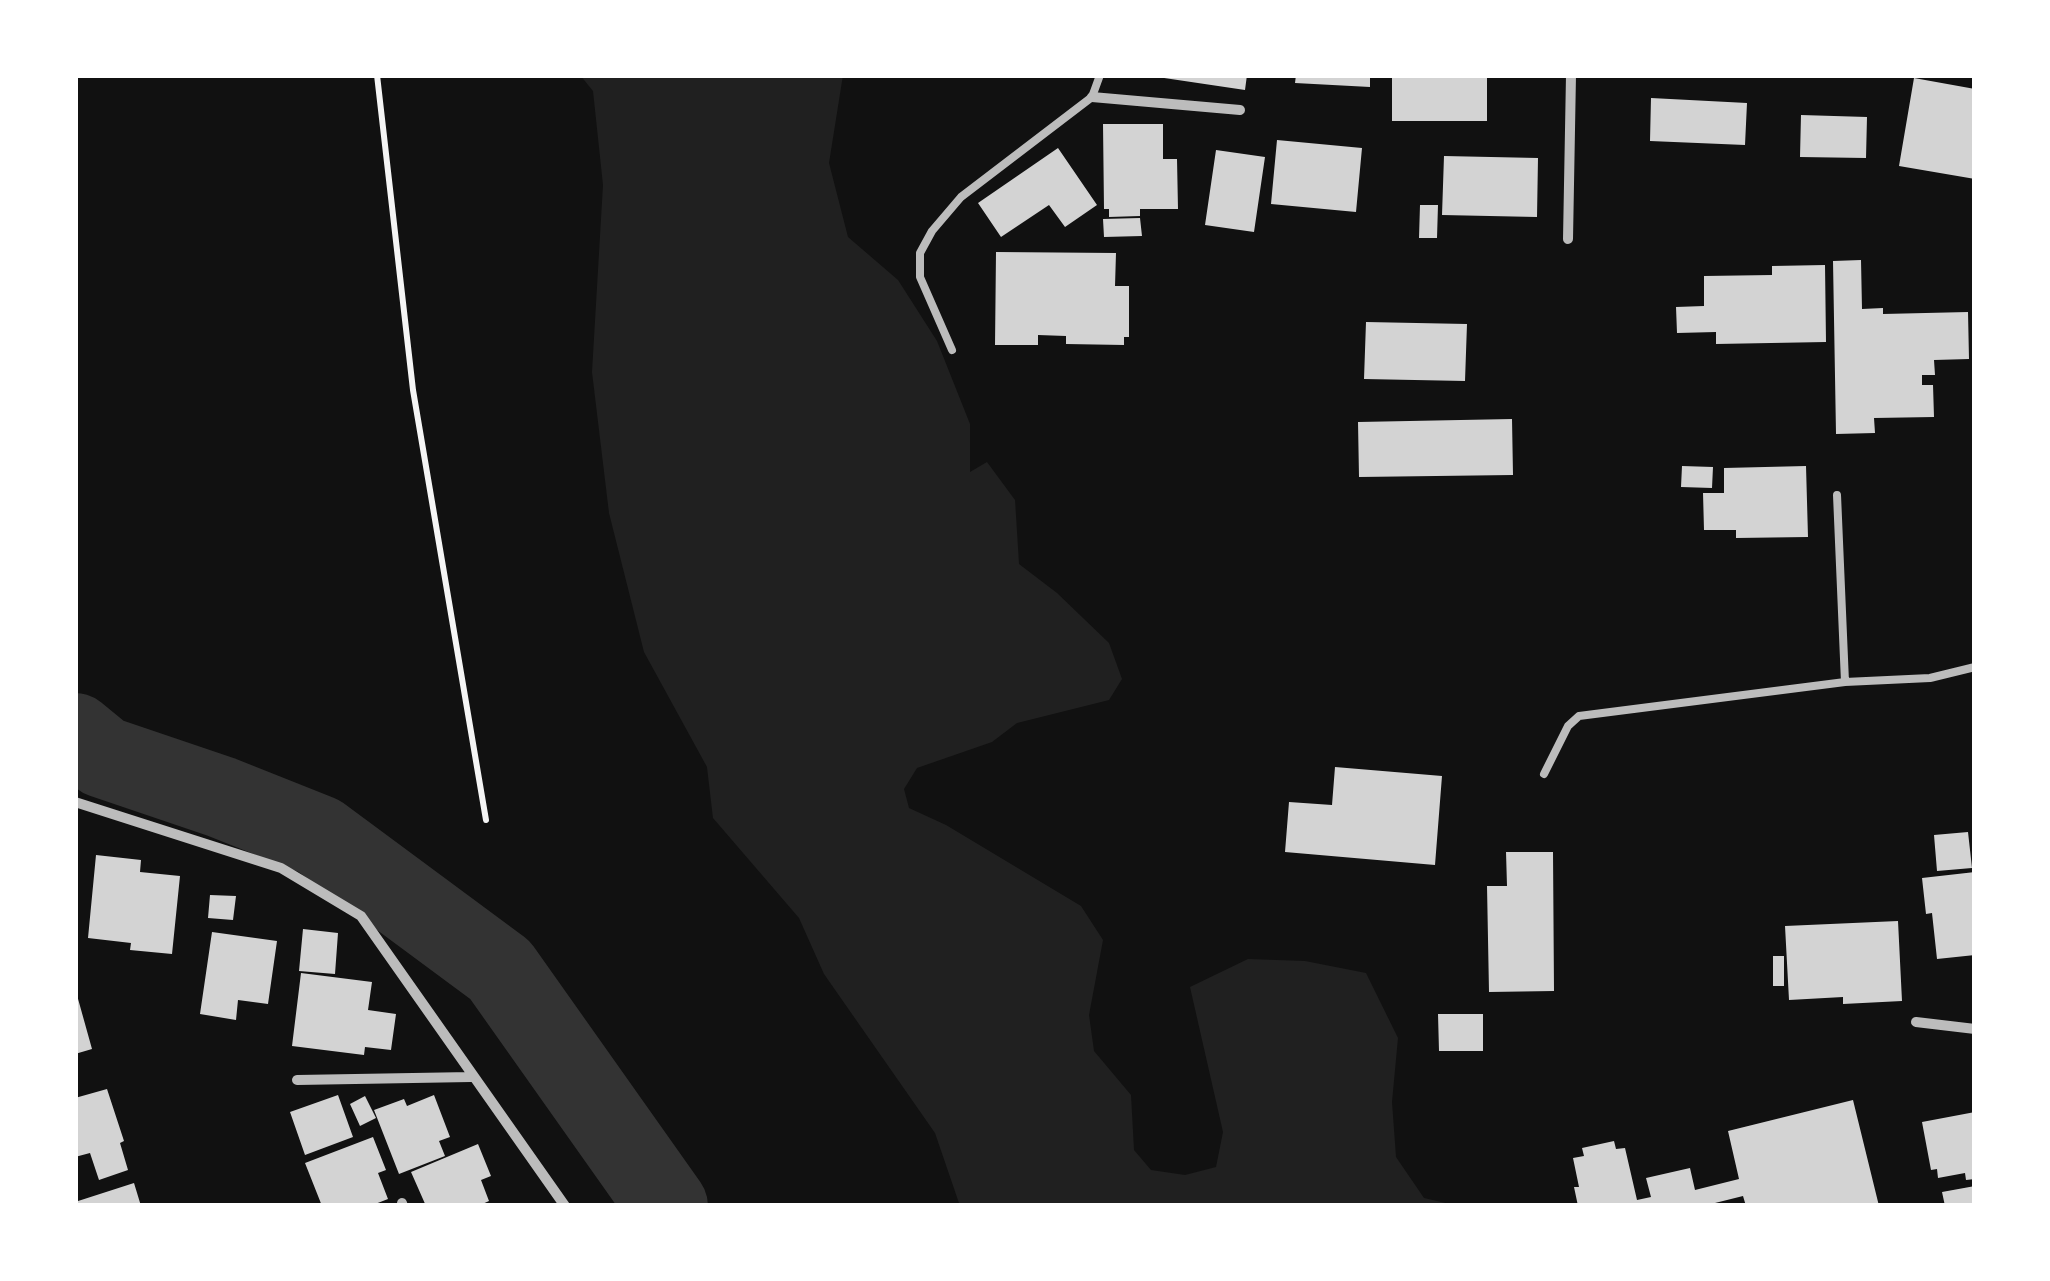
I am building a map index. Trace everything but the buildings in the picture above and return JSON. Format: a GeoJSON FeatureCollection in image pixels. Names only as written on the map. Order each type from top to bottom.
{"type":"FeatureCollection","features":[{"type":"Feature","properties":{"kind":"street"},"geometry":{"type":"LineString","coordinates":[[1568,240],[1571,75]]}},
{"type":"Feature","properties":{"kind":"street"},"geometry":{"type":"LineString","coordinates":[[1092,96],[1240,110]]}},
{"type":"Feature","properties":{"kind":"street"},"geometry":{"type":"LineString","coordinates":[[75,802],[281,868],[360,916],[565,1206]]}},
{"type":"Feature","properties":{"kind":"street"},"geometry":{"type":"LineString","coordinates":[[1916,1022],[1975,1028]]}},
{"type":"Feature","properties":{"kind":"street"},"geometry":{"type":"LineString","coordinates":[[297,1080],[471,1077]]}},
{"type":"Feature","properties":{"kind":"lane"},"geometry":{"type":"LineString","coordinates":[[952,350],[920,277],[920,253],[932,231],[961,197],[1092,96],[1100,75]]}},
{"type":"Feature","properties":{"kind":"lane"},"geometry":{"type":"LineString","coordinates":[[1837,495],[1845,682]]}},
{"type":"Feature","properties":{"kind":"lane"},"geometry":{"type":"LineString","coordinates":[[1544,774],[1568,726],[1578,716],[1845,682],[1930,678],[1975,667]]}},
{"type":"Feature","properties":{"kind":"path"},"geometry":{"type":"LineString","coordinates":[[377,75],[413,390],[486,820]]}},
{"type":"Feature","properties":{"kind":"shaded area"},"geometry":{"type":"Polygon","coordinates":[[[580,75],[843,75],[829,163],[848,237],[898,280],[937,341],[970,424],[970,472],[987,462],[1015,500],[1019,564],[1057,593],[1109,643],[1122,679],[1109,700],[1017,723],[992,742],[917,768],[904,789],[909,808],[946,825],[1081,906],[1103,940],[1089,1015],[1094,1051],[1131,1095],[1134,1150],[1151,1170],[1185,1175],[1216,1167],[1223,1132],[1190,987],[1248,959],[1305,961],[1366,973],[1398,1038],[1392,1102],[1396,1157],[1424,1198],[1458,1206],[960,1206],[935,1133],[824,974],[799,918],[713,818],[707,767],[644,652],[609,513],[592,372],[603,185],[593,91],[580,75]]]}},
{"type":"Feature","properties":{"kind":"waterway"},"geometry":{"type":"LineString","coordinates":[[75,734],[103,757],[319,836],[500,970],[667,1206]]}}]}
